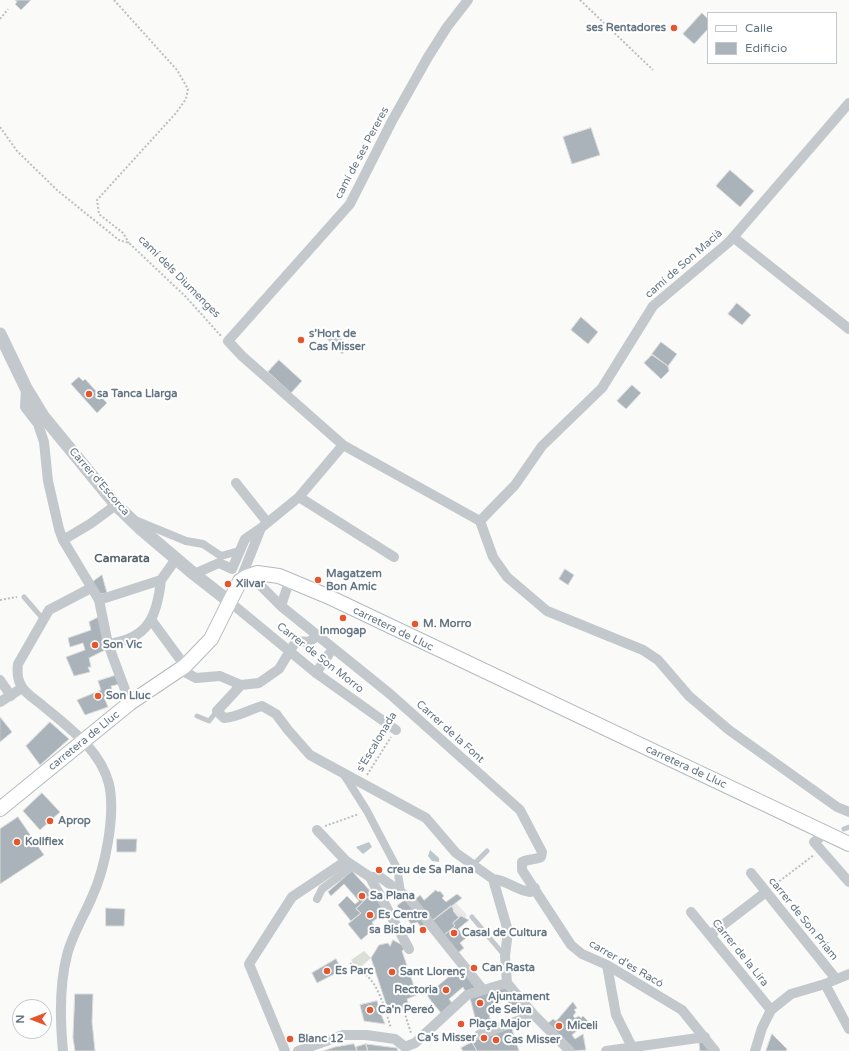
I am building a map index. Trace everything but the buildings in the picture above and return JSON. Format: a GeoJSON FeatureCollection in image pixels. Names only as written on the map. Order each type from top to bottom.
{"type":"FeatureCollection","features":[{"type":"Feature","properties":{"kind":"main road","name":"carretera de Lluc"},"geometry":{"type":"LineString","coordinates":[[0,809],[130,703],[183,668],[211,639],[245,578],[265,573],[290,579],[849,844]]}},
{"type":"Feature","properties":{"kind":"street","name":"camí de ses Pereres"},"geometry":{"type":"LineString","coordinates":[[228,341],[350,204],[392,121],[428,57],[447,27],[468,0]]}},
{"type":"Feature","properties":{"kind":"street","name":"camí de Son Macià"},"geometry":{"type":"LineString","coordinates":[[480,521],[515,485],[542,446],[602,388],[653,306],[733,237],[849,103]]}},
{"type":"Feature","properties":{"kind":"street"},"geometry":{"type":"LineString","coordinates":[[733,237],[849,329]]}},
{"type":"Feature","properties":{"kind":"street","name":"Carrer d'Escorca"},"geometry":{"type":"LineString","coordinates":[[0,334],[26,388],[43,416],[116,505],[176,559],[231,602]]}},
{"type":"Feature","properties":{"kind":"street"},"geometry":{"type":"LineString","coordinates":[[228,341],[242,356],[343,445],[480,521],[493,557],[507,577],[547,611],[643,650],[658,660],[688,696],[729,730],[837,807],[849,812]]}},
{"type":"Feature","properties":{"kind":"street"},"geometry":{"type":"LineString","coordinates":[[26,388],[25,407],[38,424],[44,442],[48,481],[64,540],[99,600],[108,644],[130,703]]}},
{"type":"Feature","properties":{"kind":"street"},"geometry":{"type":"LineString","coordinates":[[194,574],[219,563],[232,569],[245,539],[299,497],[343,445]]}},
{"type":"Feature","properties":{"kind":"street"},"geometry":{"type":"LineString","coordinates":[[236,483],[264,525]]}},
{"type":"Feature","properties":{"kind":"street"},"geometry":{"type":"LineString","coordinates":[[299,497],[394,557]]}},
{"type":"Feature","properties":{"kind":"street"},"geometry":{"type":"LineString","coordinates":[[64,540],[116,505]]}},
{"type":"Feature","properties":{"kind":"street"},"geometry":{"type":"LineString","coordinates":[[127,516],[186,541],[203,544],[221,556],[239,551]]}},
{"type":"Feature","properties":{"kind":"street"},"geometry":{"type":"LineString","coordinates":[[245,578],[264,525]]}},
{"type":"Feature","properties":{"kind":"street"},"geometry":{"type":"LineString","coordinates":[[108,644],[120,642],[137,634],[152,621],[158,608],[161,580],[176,559]]}},
{"type":"Feature","properties":{"kind":"street","name":"Carrer de la Font"},"geometry":{"type":"LineString","coordinates":[[245,578],[390,694],[520,810],[542,852],[541,857],[538,859],[530,859],[522,862],[522,870],[535,888]]}},
{"type":"Feature","properties":{"kind":"street"},"geometry":{"type":"LineString","coordinates":[[281,606],[290,579]]}},
{"type":"Feature","properties":{"kind":"street"},"geometry":{"type":"LineString","coordinates":[[99,600],[161,580]]}},
{"type":"Feature","properties":{"kind":"street"},"geometry":{"type":"LineString","coordinates":[[63,1051],[60,1027],[63,978],[67,954],[93,895],[110,829],[109,786],[103,768],[85,741],[22,688],[17,674],[18,664],[49,610],[91,588]]}},
{"type":"Feature","properties":{"kind":"street","name":"Carrer de Son Morro"},"geometry":{"type":"LineString","coordinates":[[231,602],[316,673],[396,730]]}},
{"type":"Feature","properties":{"kind":"street"},"geometry":{"type":"LineString","coordinates":[[152,621],[183,668],[196,678],[220,676],[240,685],[259,683],[279,669],[296,641],[309,642],[317,636]]}},
{"type":"Feature","properties":{"kind":"street"},"geometry":{"type":"LineString","coordinates":[[316,673],[329,654]]}},
{"type":"Feature","properties":{"kind":"street"},"geometry":{"type":"LineString","coordinates":[[0,680],[11,696]]}},
{"type":"Feature","properties":{"kind":"street"},"geometry":{"type":"LineString","coordinates":[[240,685],[218,711],[224,718],[237,717],[251,709],[262,706],[276,714],[310,755],[426,818],[456,853],[493,879],[501,879],[522,891],[530,892],[535,888]]}},
{"type":"Feature","properties":{"kind":"street"},"geometry":{"type":"LineString","coordinates":[[0,702],[22,688]]}},
{"type":"Feature","properties":{"kind":"street"},"geometry":{"type":"LineString","coordinates":[[342,772],[367,811],[397,868],[400,892]]}},
{"type":"Feature","properties":{"kind":"street"},"geometry":{"type":"LineString","coordinates":[[317,830],[349,863],[370,877],[408,949]]}},
{"type":"Feature","properties":{"kind":"street"},"geometry":{"type":"LineString","coordinates":[[826,833],[814,842],[849,882]]}},
{"type":"Feature","properties":{"kind":"street"},"geometry":{"type":"LineString","coordinates":[[316,899],[322,889],[349,863]]}},
{"type":"Feature","properties":{"kind":"street"},"geometry":{"type":"LineString","coordinates":[[285,1051],[249,964],[292,897],[349,863]]}},
{"type":"Feature","properties":{"kind":"street","name":"carrer de Son Priam"},"geometry":{"type":"LineString","coordinates":[[752,873],[836,979]]}},
{"type":"Feature","properties":{"kind":"street"},"geometry":{"type":"LineString","coordinates":[[370,877],[380,877],[410,899],[483,990]]}},
{"type":"Feature","properties":{"kind":"street"},"geometry":{"type":"LineString","coordinates":[[493,879],[508,931],[505,956],[507,982],[565,1049]]}},
{"type":"Feature","properties":{"kind":"street","name":"carrer d'es Racó"},"geometry":{"type":"LineString","coordinates":[[535,888],[571,945],[582,954],[607,965],[682,1010],[715,1051]]}},
{"type":"Feature","properties":{"kind":"street"},"geometry":{"type":"LineString","coordinates":[[710,935],[766,892]]}},
{"type":"Feature","properties":{"kind":"street","name":"Carrer de la Lira"},"geometry":{"type":"LineString","coordinates":[[691,912],[771,1010]]}},
{"type":"Feature","properties":{"kind":"street"},"geometry":{"type":"LineString","coordinates":[[607,965],[616,1015],[632,1047]]}},
{"type":"Feature","properties":{"kind":"street"},"geometry":{"type":"LineString","coordinates":[[755,1051],[762,1028],[771,1010],[790,994],[824,984],[849,974]]}},
{"type":"Feature","properties":{"kind":"street"},"geometry":{"type":"LineString","coordinates":[[298,1051],[343,1035],[366,1035],[395,1039],[409,1047],[467,995],[507,982]]}},
{"type":"Feature","properties":{"kind":"street"},"geometry":{"type":"LineString","coordinates":[[824,984],[849,1029]]}},
{"type":"Feature","properties":{"kind":"street"},"geometry":{"type":"LineString","coordinates":[[479,1035],[534,1015]]}},
{"type":"Feature","properties":{"kind":"street"},"geometry":{"type":"LineString","coordinates":[[606,1051],[704,1037]]}},
{"type":"Feature","properties":{"kind":"lane"},"geometry":{"type":"LineString","coordinates":[[24,597],[43,619]]}},
{"type":"Feature","properties":{"kind":"lane"},"geometry":{"type":"LineString","coordinates":[[197,716],[209,722],[218,711]]}},
{"type":"Feature","properties":{"kind":"lane"},"geometry":{"type":"LineString","coordinates":[[473,865],[487,851]]}},
{"type":"Feature","properties":{"kind":"lane"},"geometry":{"type":"LineString","coordinates":[[472,916],[505,956]]}},
{"type":"Feature","properties":{"kind":"path"},"geometry":{"type":"LineString","coordinates":[[114,0],[177,70],[188,89],[186,98],[176,113],[97,200],[99,214],[123,233],[129,243]]}},
{"type":"Feature","properties":{"kind":"path"},"geometry":{"type":"LineString","coordinates":[[580,0],[653,70]]}},
{"type":"Feature","properties":{"kind":"path"},"geometry":{"type":"LineString","coordinates":[[0,19],[8,9]]}},
{"type":"Feature","properties":{"kind":"path","name":"camí dels Diumenges"},"geometry":{"type":"LineString","coordinates":[[0,126],[17,151],[58,191],[119,240],[129,243],[228,341]]}},
{"type":"Feature","properties":{"kind":"path"},"geometry":{"type":"LineString","coordinates":[[0,600],[24,597]]}},
{"type":"Feature","properties":{"kind":"path","name":"s'Escalonada"},"geometry":{"type":"LineString","coordinates":[[362,783],[396,730]]}},
{"type":"Feature","properties":{"kind":"path"},"geometry":{"type":"LineString","coordinates":[[317,830],[367,811]]}},
{"type":"Feature","properties":{"kind":"path"},"geometry":{"type":"LineString","coordinates":[[766,892],[820,850]]}},
{"type":"Feature","properties":{"kind":"path"},"geometry":{"type":"LineString","coordinates":[[350,963],[357,971],[364,972],[371,980],[382,1002],[395,1039]]}},
{"type":"Feature","properties":{"kind":"path"},"geometry":{"type":"LineString","coordinates":[[404,1008],[409,1047]]}},
{"type":"Feature","properties":{"kind":"shaded area"},"geometry":{"type":"Polygon","coordinates":[[[335,332],[349,347],[342,354],[327,339],[335,332]]]}},
{"type":"Feature","properties":{"kind":"shaded area"},"geometry":{"type":"Polygon","coordinates":[[[369,842],[372,847],[363,854],[356,847],[369,842]]]}},
{"type":"Feature","properties":{"kind":"shaded area"},"geometry":{"type":"Polygon","coordinates":[[[430,850],[439,858],[439,862],[432,861],[428,856],[430,850]]]}},
{"type":"Feature","properties":{"kind":"shaded area"},"geometry":{"type":"Polygon","coordinates":[[[456,903],[467,915],[465,918],[461,916],[453,923],[449,907],[456,903]]]}},
{"type":"Feature","properties":{"kind":"shaded area"},"geometry":{"type":"Polygon","coordinates":[[[364,951],[371,958],[357,970],[351,960],[364,951]]]}},
{"type":"Feature","properties":{"kind":"place","name":"ses Rentadores"},"geometry":{"type":"Point","coordinates":[674,28]}},
{"type":"Feature","properties":{"kind":"place","name":"s’Hort de Cas Misser"},"geometry":{"type":"Point","coordinates":[301,340]}},
{"type":"Feature","properties":{"kind":"place","name":"sa Tanca Llarga"},"geometry":{"type":"Point","coordinates":[89,394]}},
{"type":"Feature","properties":{"kind":"place","name":"Magatzem Bon Amic"},"geometry":{"type":"Point","coordinates":[318,580]}},
{"type":"Feature","properties":{"kind":"place","name":"Xilvar"},"geometry":{"type":"Point","coordinates":[228,584]}},
{"type":"Feature","properties":{"kind":"place","name":"Inmogap"},"geometry":{"type":"Point","coordinates":[343,618]}},
{"type":"Feature","properties":{"kind":"place","name":"M. Morro"},"geometry":{"type":"Point","coordinates":[415,624]}},
{"type":"Feature","properties":{"kind":"place","name":"Son Vic"},"geometry":{"type":"Point","coordinates":[95,645]}},
{"type":"Feature","properties":{"kind":"place","name":"Son Lluc"},"geometry":{"type":"Point","coordinates":[98,696]}},
{"type":"Feature","properties":{"kind":"place","name":"Aprop"},"geometry":{"type":"Point","coordinates":[50,821]}},
{"type":"Feature","properties":{"kind":"place","name":"Kollflex"},"geometry":{"type":"Point","coordinates":[17,842]}},
{"type":"Feature","properties":{"kind":"place","name":"creu de Sa Plana"},"geometry":{"type":"Point","coordinates":[379,870]}},
{"type":"Feature","properties":{"kind":"place","name":"Sa Plana"},"geometry":{"type":"Point","coordinates":[362,896]}},
{"type":"Feature","properties":{"kind":"place","name":"Es Centre"},"geometry":{"type":"Point","coordinates":[370,915]}},
{"type":"Feature","properties":{"kind":"place","name":"sa Bisbal"},"geometry":{"type":"Point","coordinates":[423,930]}},
{"type":"Feature","properties":{"kind":"place","name":"Casal de Cultura"},"geometry":{"type":"Point","coordinates":[454,933]}},
{"type":"Feature","properties":{"kind":"place","name":"Can Rasta"},"geometry":{"type":"Point","coordinates":[474,968]}},
{"type":"Feature","properties":{"kind":"place","name":"Es Parc"},"geometry":{"type":"Point","coordinates":[327,971]}},
{"type":"Feature","properties":{"kind":"place","name":"Sant Llorenç"},"geometry":{"type":"Point","coordinates":[392,972]}},
{"type":"Feature","properties":{"kind":"place","name":"Rectoria"},"geometry":{"type":"Point","coordinates":[446,990]}},
{"type":"Feature","properties":{"kind":"place","name":"Ajuntament de Selva"},"geometry":{"type":"Point","coordinates":[480,1003]}},
{"type":"Feature","properties":{"kind":"place","name":"Ca'n Pereó"},"geometry":{"type":"Point","coordinates":[370,1010]}},
{"type":"Feature","properties":{"kind":"place","name":"Plaça Major"},"geometry":{"type":"Point","coordinates":[461,1024]}},
{"type":"Feature","properties":{"kind":"place","name":"Miceli"},"geometry":{"type":"Point","coordinates":[559,1026]}},
{"type":"Feature","properties":{"kind":"place","name":"Ca's Misser"},"geometry":{"type":"Point","coordinates":[484,1038]}},
{"type":"Feature","properties":{"kind":"place","name":"Blanc 12"},"geometry":{"type":"Point","coordinates":[290,1039]}},
{"type":"Feature","properties":{"kind":"place","name":"Cas Misser"},"geometry":{"type":"Point","coordinates":[496,1040]}},
{"type":"Feature","properties":{"kind":"district","name":"Camarata"},"geometry":{"type":"Point","coordinates":[122,559]}}]}
